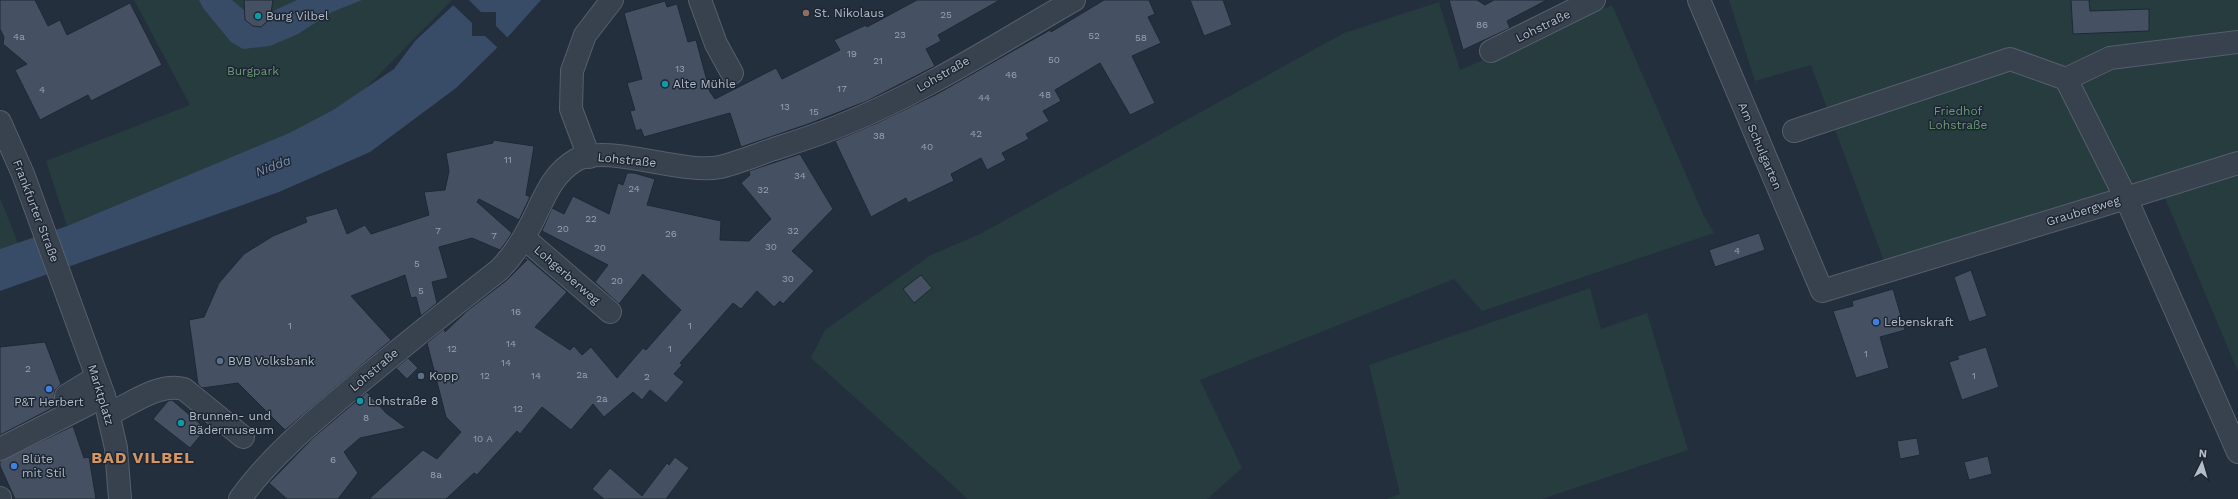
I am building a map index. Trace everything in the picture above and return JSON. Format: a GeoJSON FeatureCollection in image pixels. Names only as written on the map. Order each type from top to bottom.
{"type":"FeatureCollection","features":[{"type":"Feature","properties":{"kind":"street"},"geometry":{"type":"LineString","coordinates":[[588,156],[571,110],[572,71],[585,35],[612,0]]}},
{"type":"Feature","properties":{"kind":"street"},"geometry":{"type":"LineString","coordinates":[[700,0],[716,44],[732,73]]}},
{"type":"Feature","properties":{"kind":"street","name":"Lohstraße"},"geometry":{"type":"LineString","coordinates":[[240,499],[263,472],[318,418],[414,337],[500,270],[524,238],[551,184],[567,166],[577,159],[588,156],[603,155],[701,168],[722,167],[811,137],[912,92],[1074,0]]}},
{"type":"Feature","properties":{"kind":"street","name":"Lohstraße"},"geometry":{"type":"LineString","coordinates":[[1491,51],[1594,0]]}},
{"type":"Feature","properties":{"kind":"street","name":"Am Schulgarten"},"geometry":{"type":"LineString","coordinates":[[1699,0],[1822,291]]}},
{"type":"Feature","properties":{"kind":"street"},"geometry":{"type":"LineString","coordinates":[[2066,79],[2110,58],[2238,42]]}},
{"type":"Feature","properties":{"kind":"street"},"geometry":{"type":"LineString","coordinates":[[1794,131],[2010,59],[2066,79],[2126,198],[2238,163]]}},
{"type":"Feature","properties":{"kind":"street","name":"Frankfurter Straße"},"geometry":{"type":"LineString","coordinates":[[1,126],[34,204],[69,301]]}},
{"type":"Feature","properties":{"kind":"street","name":"Graubergweg"},"geometry":{"type":"LineString","coordinates":[[1822,291],[2126,198],[2238,452]]}},
{"type":"Feature","properties":{"kind":"street","name":"Lohgerberweg"},"geometry":{"type":"LineString","coordinates":[[524,238],[610,312]]}},
{"type":"Feature","properties":{"kind":"street","name":"Marktplatz"},"geometry":{"type":"LineString","coordinates":[[69,301],[103,396],[116,448],[120,495]]}},
{"type":"Feature","properties":{"kind":"street"},"geometry":{"type":"LineString","coordinates":[[66,396],[103,396],[159,390],[174,386],[184,389],[243,437]]}},
{"type":"Feature","properties":{"kind":"street"},"geometry":{"type":"LineString","coordinates":[[0,449],[103,396]]}},
{"type":"Feature","properties":{"kind":"green space","name":"Burgpark"},"geometry":{"type":"Polygon","coordinates":[[[134,0],[452,0],[365,89],[333,110],[289,133],[67,226],[46,161],[190,105],[134,0]]]}},
{"type":"Feature","properties":{"kind":"green space","name":"Friedhof Lohstraße"},"geometry":{"type":"Polygon","coordinates":[[[1729,0],[2238,0],[2238,372],[2163,193],[1884,261],[1811,65],[1755,81],[1729,0]]]}},
{"type":"Feature","properties":{"kind":"green space"},"geometry":{"type":"Polygon","coordinates":[[[1439,2],[1460,70],[1612,5],[1704,216],[1714,233],[1482,311],[1454,279],[1200,380],[1242,468],[1207,499],[968,499],[811,358],[825,330],[931,255],[980,234],[1344,33],[1439,2]]]}},
{"type":"Feature","properties":{"kind":"green space"},"geometry":{"type":"Polygon","coordinates":[[[0,198],[18,243],[0,249],[0,198]]]}},
{"type":"Feature","properties":{"kind":"green space"},"geometry":{"type":"Polygon","coordinates":[[[1590,288],[1601,329],[1647,313],[1688,450],[1542,499],[1387,499],[1400,494],[1369,365],[1590,288]]]}},
{"type":"Feature","properties":{"kind":"water"},"geometry":{"type":"Polygon","coordinates":[[[199,0],[232,0],[245,11],[246,20],[253,26],[261,27],[270,19],[271,12],[297,0],[362,0],[332,12],[298,34],[270,46],[243,49],[231,42],[203,8],[199,0]]]}},
{"type":"Feature","properties":{"kind":"water","name":"Nidda"},"geometry":{"type":"Polygon","coordinates":[[[459,0],[541,0],[505,40],[456,88],[370,152],[279,192],[0,291],[0,249],[67,226],[289,133],[333,110],[394,69],[415,41],[459,0]]]}},
{"type":"Feature","properties":{"kind":"pier"},"geometry":{"type":"Polygon","coordinates":[[[456,0],[469,0],[481,12],[496,12],[496,26],[509,39],[499,49],[485,36],[472,36],[472,23],[452,4],[456,0]]]}},
{"type":"Feature","properties":{"kind":"building"},"geometry":{"type":"Polygon","coordinates":[[[0,0],[35,0],[48,26],[60,20],[67,35],[130,3],[162,65],[91,101],[88,95],[40,120],[15,70],[27,64],[3,44],[4,37],[0,29],[0,0]]]}},
{"type":"Feature","properties":{"kind":"building","name":"Burg Vilbel"},"geometry":{"type":"Polygon","coordinates":[[[244,0],[273,0],[270,19],[261,27],[253,26],[245,20],[244,0]]]}},
{"type":"Feature","properties":{"kind":"building"},"geometry":{"type":"Polygon","coordinates":[[[917,0],[1000,0],[938,35],[941,41],[926,49],[935,66],[867,101],[811,123],[741,147],[730,113],[644,137],[641,129],[636,131],[630,111],[635,110],[627,83],[642,79],[624,13],[665,1],[667,7],[677,4],[688,42],[696,40],[710,92],[715,99],[776,68],[782,79],[840,50],[834,40],[866,25],[867,27],[917,0]]]}},
{"type":"Feature","properties":{"kind":"building"},"geometry":{"type":"Polygon","coordinates":[[[1104,0],[1149,0],[1155,14],[1148,17],[1161,43],[1132,56],[1155,103],[1130,115],[1100,63],[1055,90],[1061,101],[1043,111],[1049,121],[1026,134],[1029,139],[1002,153],[1006,160],[987,170],[981,158],[951,174],[954,181],[908,203],[906,198],[871,217],[835,141],[877,123],[937,94],[1050,30],[1051,32],[1104,0]]]}},
{"type":"Feature","properties":{"kind":"building"},"geometry":{"type":"Polygon","coordinates":[[[1190,0],[1223,0],[1232,25],[1204,36],[1190,0]]]}},
{"type":"Feature","properties":{"kind":"building"},"geometry":{"type":"Polygon","coordinates":[[[1449,0],[1477,0],[1485,5],[1494,0],[1547,0],[1507,21],[1510,28],[1463,50],[1449,0]]]}},
{"type":"Feature","properties":{"kind":"building"},"geometry":{"type":"Polygon","coordinates":[[[2071,0],[2089,0],[2090,11],[2149,9],[2149,31],[2073,34],[2071,0]]]}},
{"type":"Feature","properties":{"kind":"building"},"geometry":{"type":"Polygon","coordinates":[[[493,140],[534,146],[526,195],[530,197],[519,220],[479,199],[477,202],[512,233],[506,242],[500,250],[472,238],[439,247],[448,278],[432,282],[437,303],[421,316],[416,297],[411,298],[405,275],[351,296],[391,340],[285,430],[238,383],[202,388],[198,384],[189,320],[204,317],[219,283],[244,254],[273,236],[307,222],[305,217],[337,208],[347,234],[365,225],[371,234],[429,215],[424,192],[445,190],[449,171],[446,153],[493,143],[493,140]]]}},
{"type":"Feature","properties":{"kind":"building"},"geometry":{"type":"Polygon","coordinates":[[[800,154],[833,209],[792,251],[814,271],[783,304],[780,301],[774,307],[757,291],[741,309],[733,303],[680,363],[682,365],[674,374],[684,382],[666,403],[650,390],[642,400],[633,392],[604,417],[593,404],[571,430],[542,407],[520,434],[517,431],[477,475],[474,473],[446,499],[369,499],[423,450],[437,459],[461,432],[446,417],[427,343],[444,329],[445,332],[467,311],[507,280],[527,260],[524,259],[526,257],[567,292],[535,327],[570,350],[574,346],[582,355],[591,347],[617,378],[643,348],[646,350],[681,310],[643,274],[619,304],[595,282],[608,265],[542,231],[552,208],[564,214],[573,196],[609,214],[618,183],[623,185],[627,173],[634,173],[655,179],[647,205],[721,221],[720,240],[749,241],[771,219],[741,183],[750,175],[749,171],[800,154]]]}},
{"type":"Feature","properties":{"kind":"building"},"geometry":{"type":"Polygon","coordinates":[[[1759,233],[1765,250],[1715,267],[1709,250],[1759,233]]]}},
{"type":"Feature","properties":{"kind":"building"},"geometry":{"type":"Polygon","coordinates":[[[1971,270],[1987,316],[1969,322],[1954,277],[1971,270]]]}},
{"type":"Feature","properties":{"kind":"building"},"geometry":{"type":"Polygon","coordinates":[[[921,275],[932,288],[914,303],[903,289],[921,275]]]}},
{"type":"Feature","properties":{"kind":"building"},"geometry":{"type":"Polygon","coordinates":[[[1893,289],[1905,330],[1880,337],[1889,368],[1856,378],[1833,311],[1853,306],[1852,301],[1893,289]]]}},
{"type":"Feature","properties":{"kind":"building"},"geometry":{"type":"Polygon","coordinates":[[[45,342],[61,384],[55,390],[54,396],[58,405],[0,435],[0,347],[45,342]]]}},
{"type":"Feature","properties":{"kind":"building"},"geometry":{"type":"Polygon","coordinates":[[[1986,347],[1999,387],[1962,400],[1949,362],[1959,359],[1957,356],[1986,347]]]}},
{"type":"Feature","properties":{"kind":"building"},"geometry":{"type":"Polygon","coordinates":[[[408,358],[418,368],[407,379],[396,368],[408,358]]]}},
{"type":"Feature","properties":{"kind":"building"},"geometry":{"type":"Polygon","coordinates":[[[367,392],[386,413],[406,428],[360,438],[344,452],[358,473],[338,499],[287,499],[269,483],[313,438],[367,392]]]}},
{"type":"Feature","properties":{"kind":"building"},"geometry":{"type":"Polygon","coordinates":[[[172,400],[206,429],[190,448],[153,419],[168,401],[172,400]]]}},
{"type":"Feature","properties":{"kind":"building"},"geometry":{"type":"Polygon","coordinates":[[[73,426],[84,458],[89,457],[96,499],[15,499],[0,466],[0,461],[73,426]]]}},
{"type":"Feature","properties":{"kind":"building"},"geometry":{"type":"Polygon","coordinates":[[[1917,438],[1920,455],[1900,459],[1897,441],[1917,438]]]}},
{"type":"Feature","properties":{"kind":"building"},"geometry":{"type":"Polygon","coordinates":[[[1988,456],[1992,474],[1969,480],[1964,462],[1988,456]]]}},
{"type":"Feature","properties":{"kind":"building"},"geometry":{"type":"Polygon","coordinates":[[[675,457],[689,468],[666,499],[604,499],[592,489],[610,468],[642,496],[667,463],[669,465],[675,457]]]}},
{"type":"Feature","properties":{"kind":"place","name":"St. Nikolaus"},"geometry":{"type":"Point","coordinates":[806,13]}},
{"type":"Feature","properties":{"kind":"place","name":"Burg Vilbel"},"geometry":{"type":"Point","coordinates":[258,16]}},
{"type":"Feature","properties":{"kind":"place","name":"Alte Mühle"},"geometry":{"type":"Point","coordinates":[665,84]}},
{"type":"Feature","properties":{"kind":"place","name":"Lebenskraft"},"geometry":{"type":"Point","coordinates":[1876,322]}},
{"type":"Feature","properties":{"kind":"place","name":"BVB Volksbank"},"geometry":{"type":"Point","coordinates":[220,361]}},
{"type":"Feature","properties":{"kind":"place","name":"Kopp"},"geometry":{"type":"Point","coordinates":[421,376]}},
{"type":"Feature","properties":{"kind":"place","name":"P&T Herbert"},"geometry":{"type":"Point","coordinates":[49,389]}},
{"type":"Feature","properties":{"kind":"place","name":"Lohstraße 8"},"geometry":{"type":"Point","coordinates":[360,401]}},
{"type":"Feature","properties":{"kind":"place","name":"Brunnen- und Bädermuseum"},"geometry":{"type":"Point","coordinates":[181,423]}},
{"type":"Feature","properties":{"kind":"place","name":"Blüte mit Stil"},"geometry":{"type":"Point","coordinates":[14,466]}},
{"type":"Feature","properties":{"kind":"district","name":"BAD VILBEL"},"geometry":{"type":"Point","coordinates":[143,457]}}]}
